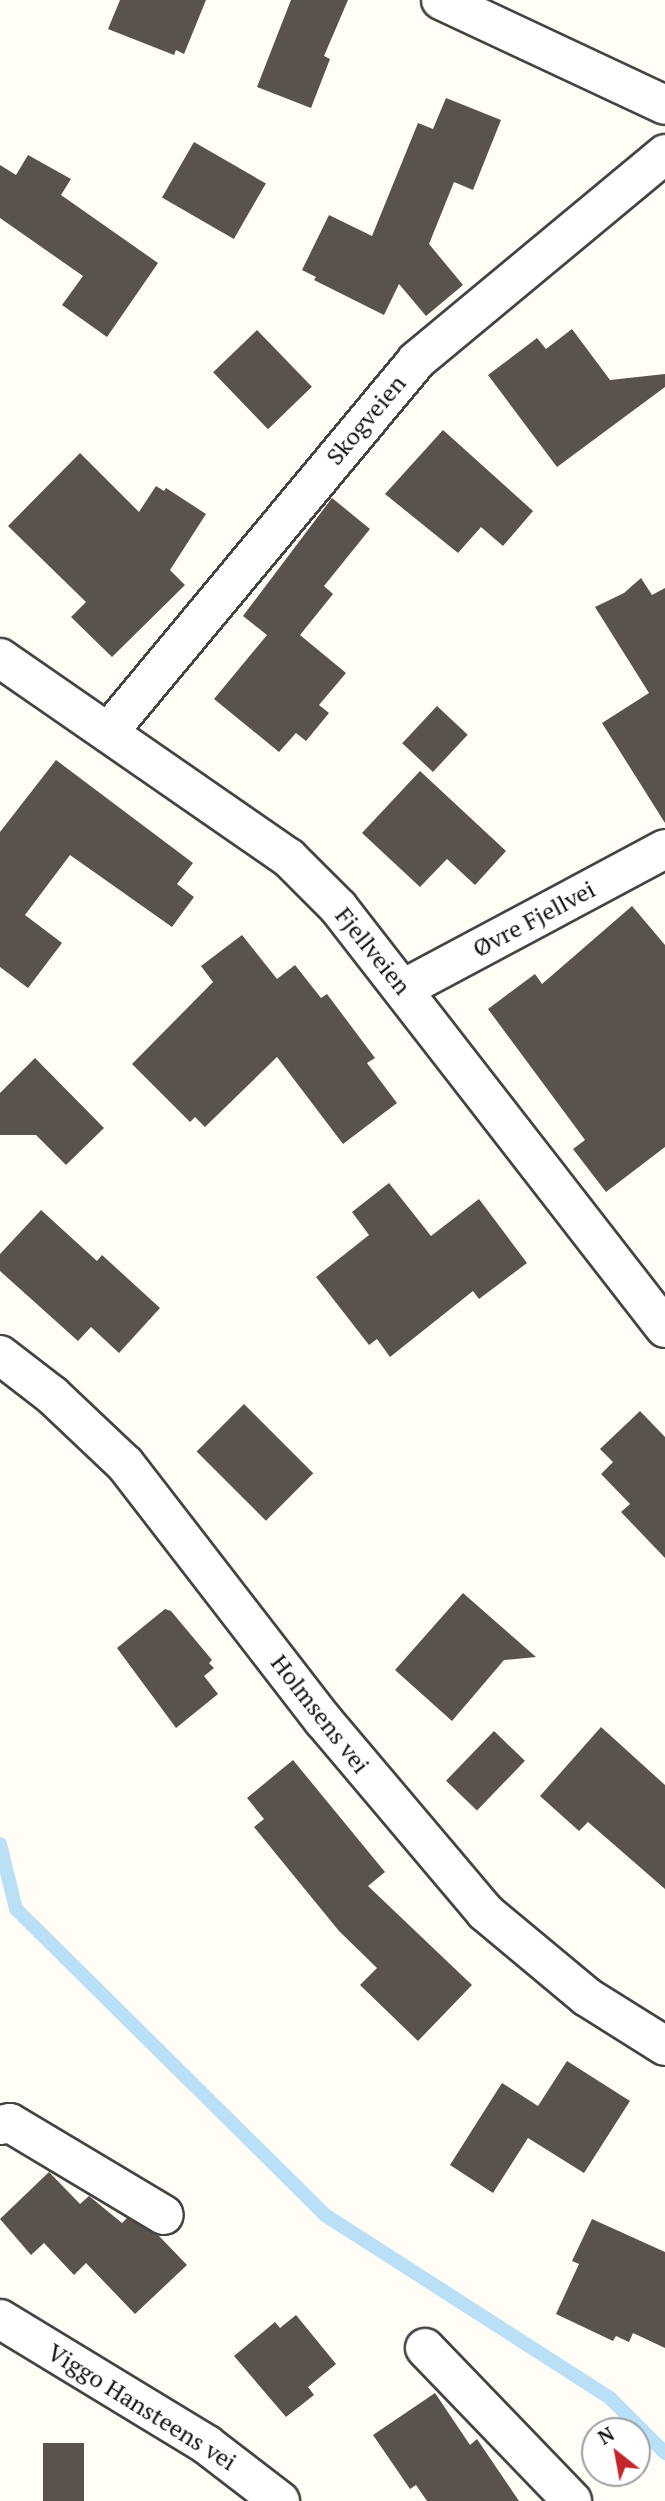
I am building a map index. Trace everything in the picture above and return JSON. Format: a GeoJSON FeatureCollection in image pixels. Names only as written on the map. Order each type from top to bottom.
{"type":"FeatureCollection","features":[{"type":"Feature","properties":{"kind":"street"},"geometry":{"type":"LineString","coordinates":[[441,0],[665,105]]}},
{"type":"Feature","properties":{"kind":"street","name":"Skogveien"},"geometry":{"type":"LineString","coordinates":[[110,730],[416,361],[665,153]]}},
{"type":"Feature","properties":{"kind":"street","name":"Fjellveien"},"geometry":{"type":"LineString","coordinates":[[0,658],[110,730],[289,858],[338,907],[627,1284],[665,1328]]}},
{"type":"Feature","properties":{"kind":"street","name":"Øvre Fjellvei"},"geometry":{"type":"LineString","coordinates":[[403,989],[665,849]]}},
{"type":"Feature","properties":{"kind":"street","name":"Holmsens vei"},"geometry":{"type":"LineString","coordinates":[[0,1355],[52,1395],[125,1464],[323,1720],[485,1912],[587,1997],[665,2046]]}},
{"type":"Feature","properties":{"kind":"street"},"geometry":{"type":"LineString","coordinates":[[0,2125],[10,2123],[164,2215]]}},
{"type":"Feature","properties":{"kind":"street","name":"Viggo Hansteens vei"},"geometry":{"type":"LineString","coordinates":[[0,2319],[207,2445],[280,2501]]}},
{"type":"Feature","properties":{"kind":"street"},"geometry":{"type":"LineString","coordinates":[[425,2348],[572,2501]]}},
{"type":"Feature","properties":{"kind":"building"},"geometry":{"type":"Polygon","coordinates":[[[120,0],[206,0],[184,54],[176,50],[174,55],[108,29],[120,0]]]}},
{"type":"Feature","properties":{"kind":"building"},"geometry":{"type":"Polygon","coordinates":[[[291,0],[348,0],[324,56],[330,59],[311,108],[257,87],[291,0]]]}},
{"type":"Feature","properties":{"kind":"building"},"geometry":{"type":"Polygon","coordinates":[[[446,98],[501,120],[473,190],[454,182],[429,244],[463,285],[426,316],[399,284],[384,315],[314,280],[316,277],[302,270],[329,215],[372,236],[418,123],[433,129],[446,98]]]}},
{"type":"Feature","properties":{"kind":"building"},"geometry":{"type":"Polygon","coordinates":[[[194,142],[266,184],[234,239],[162,197],[194,142]]]}},
{"type":"Feature","properties":{"kind":"building"},"geometry":{"type":"Polygon","coordinates":[[[28,155],[71,179],[61,195],[158,263],[107,337],[62,305],[83,276],[0,218],[0,165],[16,175],[28,155]]]}},
{"type":"Feature","properties":{"kind":"building"},"geometry":{"type":"Polygon","coordinates":[[[572,329],[610,380],[665,374],[665,387],[557,467],[488,375],[537,338],[546,349],[572,329]]]}},
{"type":"Feature","properties":{"kind":"building"},"geometry":{"type":"Polygon","coordinates":[[[257,330],[312,387],[268,429],[213,372],[257,330]]]}},
{"type":"Feature","properties":{"kind":"building"},"geometry":{"type":"Polygon","coordinates":[[[443,430],[533,511],[503,546],[481,527],[458,553],[385,494],[443,430]]]}},
{"type":"Feature","properties":{"kind":"building"},"geometry":{"type":"Polygon","coordinates":[[[80,453],[139,512],[156,486],[164,491],[166,488],[206,514],[170,570],[185,585],[112,657],[71,617],[86,602],[8,526],[80,453]]]}},
{"type":"Feature","properties":{"kind":"building"},"geometry":{"type":"Polygon","coordinates":[[[332,498],[370,529],[324,586],[333,594],[300,635],[346,673],[319,705],[329,713],[306,741],[296,733],[279,752],[214,699],[267,635],[243,616],[332,498]]]}},
{"type":"Feature","properties":{"kind":"building"},"geometry":{"type":"Polygon","coordinates":[[[641,578],[652,595],[665,588],[665,823],[602,723],[649,693],[595,607],[624,593],[641,578]]]}},
{"type":"Feature","properties":{"kind":"building"},"geometry":{"type":"Polygon","coordinates":[[[437,706],[468,735],[433,772],[402,743],[437,706]]]}},
{"type":"Feature","properties":{"kind":"building"},"geometry":{"type":"Polygon","coordinates":[[[56,760],[193,863],[177,884],[194,897],[172,927],[70,855],[25,915],[62,943],[28,988],[0,967],[0,832],[56,760]]]}},
{"type":"Feature","properties":{"kind":"building"},"geometry":{"type":"Polygon","coordinates":[[[420,771],[506,851],[475,885],[447,859],[420,887],[362,833],[420,771]]]}},
{"type":"Feature","properties":{"kind":"building"},"geometry":{"type":"Polygon","coordinates":[[[632,906],[665,945],[665,1147],[606,1192],[573,1149],[585,1140],[488,1009],[535,974],[542,984],[632,906]]]}},
{"type":"Feature","properties":{"kind":"building"},"geometry":{"type":"Polygon","coordinates":[[[242,935],[277,979],[295,965],[321,998],[327,994],[375,1058],[367,1063],[397,1103],[343,1144],[277,1057],[205,1127],[195,1117],[190,1122],[132,1064],[213,982],[201,966],[242,935]]]}},
{"type":"Feature","properties":{"kind":"building"},"geometry":{"type":"Polygon","coordinates":[[[35,1058],[104,1128],[66,1165],[36,1135],[0,1135],[0,1093],[35,1058]]]}},
{"type":"Feature","properties":{"kind":"building"},"geometry":{"type":"Polygon","coordinates":[[[389,1183],[431,1236],[479,1199],[527,1263],[479,1299],[473,1291],[390,1357],[377,1339],[369,1345],[316,1277],[369,1235],[352,1212],[389,1183]]]}},
{"type":"Feature","properties":{"kind":"building"},"geometry":{"type":"Polygon","coordinates":[[[41,1210],[97,1261],[102,1255],[160,1308],[119,1353],[91,1327],[78,1341],[0,1271],[0,1254],[41,1210]]]}},
{"type":"Feature","properties":{"kind":"building"},"geometry":{"type":"Polygon","coordinates":[[[244,1404],[313,1473],[266,1521],[197,1451],[244,1404]]]}},
{"type":"Feature","properties":{"kind":"building"},"geometry":{"type":"Polygon","coordinates":[[[640,1411],[665,1437],[665,1558],[621,1512],[630,1504],[601,1474],[613,1462],[600,1449],[640,1411]]]}},
{"type":"Feature","properties":{"kind":"building"},"geometry":{"type":"Polygon","coordinates":[[[463,1593],[536,1657],[504,1660],[452,1721],[395,1670],[463,1593]]]}},
{"type":"Feature","properties":{"kind":"building"},"geometry":{"type":"Polygon","coordinates":[[[165,1609],[171,1611],[212,1660],[209,1663],[214,1668],[204,1676],[218,1694],[176,1728],[117,1648],[165,1609]]]}},
{"type":"Feature","properties":{"kind":"building"},"geometry":{"type":"Polygon","coordinates":[[[601,1727],[665,1785],[665,1889],[588,1822],[579,1831],[540,1796],[601,1727]]]}},
{"type":"Feature","properties":{"kind":"building"},"geometry":{"type":"Polygon","coordinates":[[[494,1731],[525,1761],[477,1811],[446,1781],[494,1731]]]}},
{"type":"Feature","properties":{"kind":"building"},"geometry":{"type":"Polygon","coordinates":[[[293,1760],[385,1872],[368,1886],[472,1985],[418,2041],[360,1985],[377,1968],[339,1931],[254,1827],[264,1819],[247,1798],[293,1760]]]}},
{"type":"Feature","properties":{"kind":"building"},"geometry":{"type":"Polygon","coordinates":[[[567,2061],[630,2101],[584,2173],[528,2138],[493,2193],[450,2165],[502,2083],[538,2106],[567,2061]]]}},
{"type":"Feature","properties":{"kind":"building"},"geometry":{"type":"Polygon","coordinates":[[[49,2172],[80,2204],[89,2196],[122,2223],[127,2218],[159,2236],[187,2265],[135,2314],[86,2263],[74,2275],[44,2243],[31,2255],[0,2219],[49,2172]]]}},
{"type":"Feature","properties":{"kind":"building"},"geometry":{"type":"Polygon","coordinates":[[[592,2219],[665,2252],[665,2348],[633,2333],[629,2342],[616,2336],[613,2341],[556,2314],[579,2264],[572,2261],[592,2219]]]}},
{"type":"Feature","properties":{"kind":"building"},"geometry":{"type":"Polygon","coordinates":[[[296,2315],[336,2364],[308,2387],[314,2395],[286,2417],[234,2356],[275,2322],[280,2328],[296,2315]]]}},
{"type":"Feature","properties":{"kind":"building"},"geometry":{"type":"Polygon","coordinates":[[[435,2393],[470,2445],[477,2439],[519,2501],[427,2501],[416,2485],[410,2489],[373,2435],[435,2393]]]}},
{"type":"Feature","properties":{"kind":"building"},"geometry":{"type":"Polygon","coordinates":[[[43,2443],[84,2443],[84,2501],[43,2501],[43,2443]]]}},
{"type":"Feature","properties":{"kind":"waterway"},"geometry":{"type":"LineString","coordinates":[[0,1844],[16,1909],[325,2215],[610,2398],[665,2453]]}}]}
